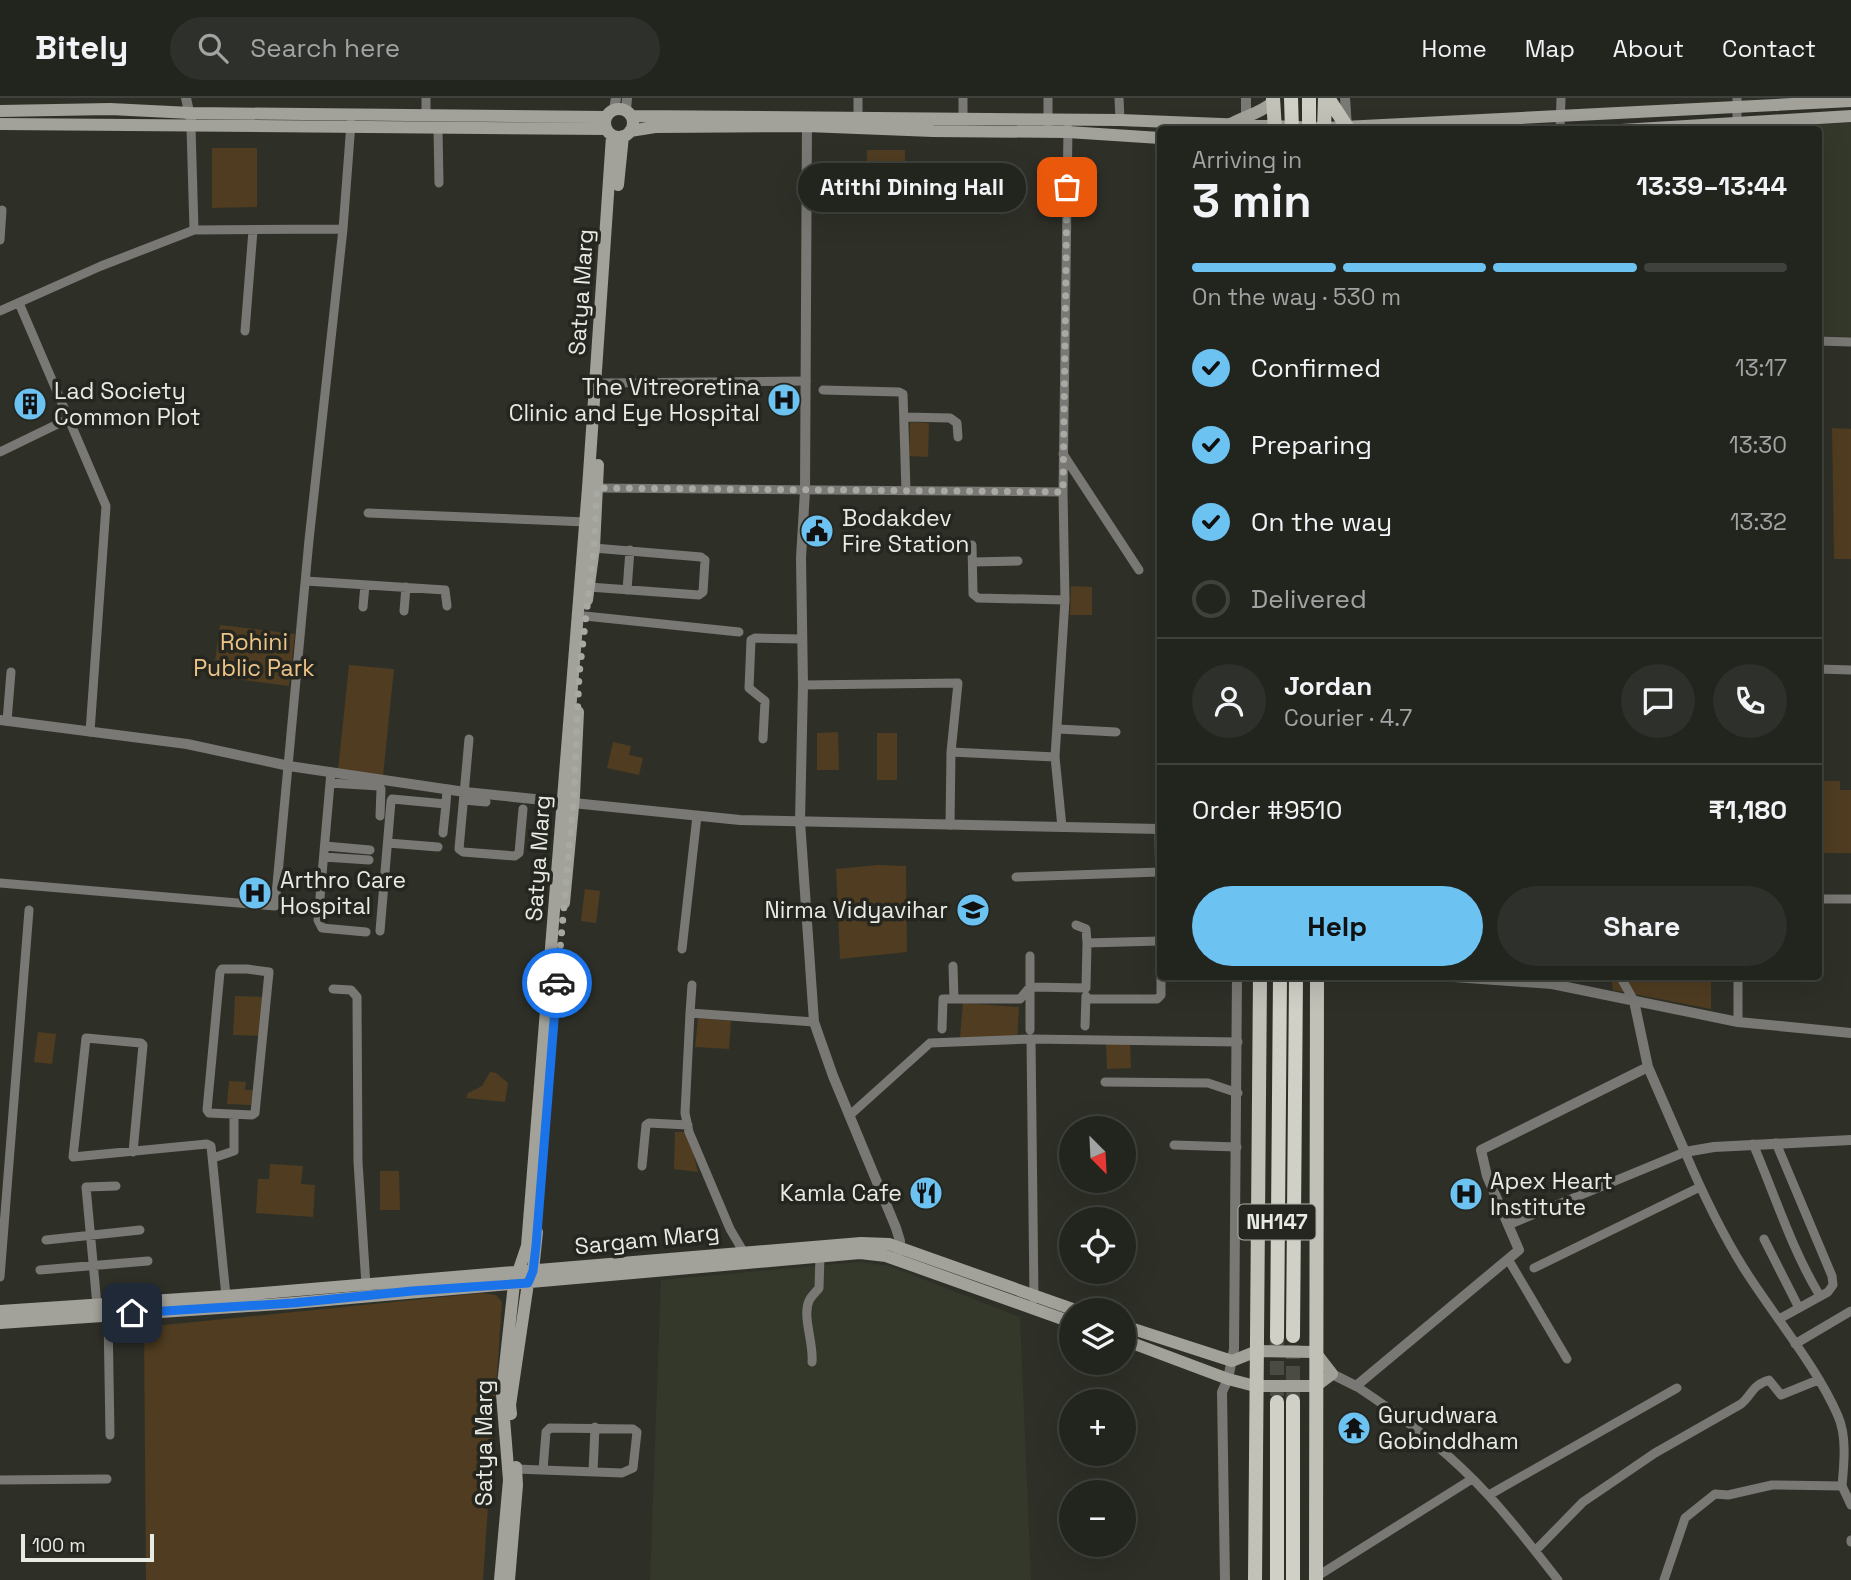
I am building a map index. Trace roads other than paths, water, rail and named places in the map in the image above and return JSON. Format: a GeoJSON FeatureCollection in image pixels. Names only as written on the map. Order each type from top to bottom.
{"type":"FeatureCollection","features":[{"type":"Feature","properties":{"kind":"highway"},"geometry":{"type":"LineString","coordinates":[[1291,98],[1292,126]]}},
{"type":"Feature","properties":{"kind":"highway"},"geometry":{"type":"LineString","coordinates":[[1309,98],[1309,126]]}},
{"type":"Feature","properties":{"kind":"highway","name":"NH147"},"geometry":{"type":"LineString","coordinates":[[1276,1338],[1280,980]]}},
{"type":"Feature","properties":{"kind":"highway","name":"NH147"},"geometry":{"type":"LineString","coordinates":[[1293,1336],[1296,980]]}},
{"type":"Feature","properties":{"kind":"highway"},"geometry":{"type":"LineString","coordinates":[[1293,1401],[1293,1580]]}},
{"type":"Feature","properties":{"kind":"highway"},"geometry":{"type":"LineString","coordinates":[[1277,1402],[1277,1580]]}},
{"type":"Feature","properties":{"kind":"main road"},"geometry":{"type":"LineString","coordinates":[[1326,98],[1346,126]]}},
{"type":"Feature","properties":{"kind":"main road"},"geometry":{"type":"LineString","coordinates":[[1324,126],[1326,98]]}},
{"type":"Feature","properties":{"kind":"main road"},"geometry":{"type":"LineString","coordinates":[[1231,124],[1246,115],[1261,111],[1273,100]]}},
{"type":"Feature","properties":{"kind":"main road"},"geometry":{"type":"LineString","coordinates":[[1273,100],[1275,126]]}},
{"type":"Feature","properties":{"kind":"main road"},"geometry":{"type":"LineString","coordinates":[[1400,126],[1560,123],[1737,102],[1851,101]]}},
{"type":"Feature","properties":{"kind":"main road"},"geometry":{"type":"LineString","coordinates":[[0,111],[35,104],[107,104],[191,113],[438,128],[619,118]]}},
{"type":"Feature","properties":{"kind":"main road"},"geometry":{"type":"LineString","coordinates":[[0,124],[191,127],[351,121],[426,115],[807,121],[933,131],[1068,126],[1120,120],[1253,126]]}},
{"type":"Feature","properties":{"kind":"main road"},"geometry":{"type":"LineString","coordinates":[[1747,126],[1851,116]]}},
{"type":"Feature","properties":{"kind":"main road"},"geometry":{"type":"LineString","coordinates":[[807,121],[858,117],[963,118],[1048,126]]}},
{"type":"Feature","properties":{"kind":"main road","name":"Satya Marg"},"geometry":{"type":"LineString","coordinates":[[509,1580],[509,1480],[502,1394],[517,1278],[527,1246],[579,675],[594,548],[593,488],[619,118]]}},
{"type":"Feature","properties":{"kind":"main road"},"geometry":{"type":"LineString","coordinates":[[1068,126],[1157,138]]}},
{"type":"Feature","properties":{"kind":"main road","name":"Satya Marg"},"geometry":{"type":"LineString","coordinates":[[500,1580],[517,1485],[510,1405],[531,1277],[568,803],[586,523],[593,488],[603,383],[606,292]]}},
{"type":"Feature","properties":{"kind":"main road"},"geometry":{"type":"LineString","coordinates":[[1255,1580],[1259,980]]}},
{"type":"Feature","properties":{"kind":"main road"},"geometry":{"type":"LineString","coordinates":[[1316,1578],[1317,980]]}},
{"type":"Feature","properties":{"kind":"main road","name":"Sargam Marg"},"geometry":{"type":"LineString","coordinates":[[531,1277],[743,1251],[861,1243],[889,1244],[898,1254],[1033,1302],[1059,1316]]}},
{"type":"Feature","properties":{"kind":"main road","name":"Sargam Marg"},"geometry":{"type":"LineString","coordinates":[[0,1311],[860,1253],[886,1256],[898,1254]]}},
{"type":"Feature","properties":{"kind":"main road","name":"Sargam Marg"},"geometry":{"type":"LineString","coordinates":[[0,1323],[293,1303],[517,1278]]}},
{"type":"Feature","properties":{"kind":"main road","name":"Sargam Marg"},"geometry":{"type":"LineString","coordinates":[[1033,1302],[1059,1307]]}},
{"type":"Feature","properties":{"kind":"main road"},"geometry":{"type":"LineString","coordinates":[[1136,1330],[1233,1361],[1257,1351],[1315,1352]]}},
{"type":"Feature","properties":{"kind":"main road"},"geometry":{"type":"LineString","coordinates":[[1136,1344],[1228,1379],[1255,1386],[1316,1386],[1332,1374],[1315,1352]]}},
{"type":"Feature","properties":{"kind":"street"},"geometry":{"type":"LineString","coordinates":[[186,98],[191,113],[194,230]]}},
{"type":"Feature","properties":{"kind":"street"},"geometry":{"type":"LineString","coordinates":[[426,98],[426,115]]}},
{"type":"Feature","properties":{"kind":"street"},"geometry":{"type":"LineString","coordinates":[[858,98],[858,117]]}},
{"type":"Feature","properties":{"kind":"street"},"geometry":{"type":"LineString","coordinates":[[963,98],[963,118]]}},
{"type":"Feature","properties":{"kind":"street"},"geometry":{"type":"LineString","coordinates":[[1048,98],[1048,126]]}},
{"type":"Feature","properties":{"kind":"street"},"geometry":{"type":"LineString","coordinates":[[1119,98],[1120,120]]}},
{"type":"Feature","properties":{"kind":"street"},"geometry":{"type":"LineString","coordinates":[[1246,98],[1246,115]]}},
{"type":"Feature","properties":{"kind":"street"},"geometry":{"type":"LineString","coordinates":[[1345,98],[1347,126]]}},
{"type":"Feature","properties":{"kind":"street"},"geometry":{"type":"LineString","coordinates":[[1560,123],[1561,98]]}},
{"type":"Feature","properties":{"kind":"street"},"geometry":{"type":"LineString","coordinates":[[1737,102],[1737,126]]}},
{"type":"Feature","properties":{"kind":"street"},"geometry":{"type":"LineString","coordinates":[[0,883],[275,906],[343,229],[351,121]]}},
{"type":"Feature","properties":{"kind":"street"},"geometry":{"type":"LineString","coordinates":[[807,121],[800,821],[814,1022],[896,1228],[898,1254]]}},
{"type":"Feature","properties":{"kind":"street"},"geometry":{"type":"LineString","coordinates":[[1062,827],[1055,757],[1059,729],[1065,600],[1063,454],[1068,126]]}},
{"type":"Feature","properties":{"kind":"street"},"geometry":{"type":"LineString","coordinates":[[438,128],[439,183]]}},
{"type":"Feature","properties":{"kind":"street"},"geometry":{"type":"LineString","coordinates":[[0,240],[2,210]]}},
{"type":"Feature","properties":{"kind":"street"},"geometry":{"type":"LineString","coordinates":[[0,311],[101,266],[194,230],[343,229]]}},
{"type":"Feature","properties":{"kind":"street"},"geometry":{"type":"LineString","coordinates":[[245,331],[253,230]]}},
{"type":"Feature","properties":{"kind":"street"},"geometry":{"type":"LineString","coordinates":[[19,303],[106,506],[90,732]]}},
{"type":"Feature","properties":{"kind":"street"},"geometry":{"type":"LineString","coordinates":[[1822,341],[1851,342]]}},
{"type":"Feature","properties":{"kind":"street"},"geometry":{"type":"LineString","coordinates":[[603,383],[806,381]]}},
{"type":"Feature","properties":{"kind":"street"},"geometry":{"type":"LineString","coordinates":[[823,390],[900,391],[904,399],[906,491]]}},
{"type":"Feature","properties":{"kind":"street"},"geometry":{"type":"LineString","coordinates":[[905,417],[950,418],[957,423],[958,437]]}},
{"type":"Feature","properties":{"kind":"street"},"geometry":{"type":"LineString","coordinates":[[0,452],[68,419]]}},
{"type":"Feature","properties":{"kind":"street"},"geometry":{"type":"LineString","coordinates":[[1063,454],[1139,570]]}},
{"type":"Feature","properties":{"kind":"street"},"geometry":{"type":"LineString","coordinates":[[593,488],[1063,492]]}},
{"type":"Feature","properties":{"kind":"street"},"geometry":{"type":"LineString","coordinates":[[368,513],[586,523]]}},
{"type":"Feature","properties":{"kind":"street"},"geometry":{"type":"LineString","coordinates":[[972,545],[973,594],[978,598],[1065,600]]}},
{"type":"Feature","properties":{"kind":"street"},"geometry":{"type":"LineString","coordinates":[[589,587],[699,595],[702,592],[705,560],[701,557],[594,548]]}},
{"type":"Feature","properties":{"kind":"street"},"geometry":{"type":"LineString","coordinates":[[627,590],[630,550]]}},
{"type":"Feature","properties":{"kind":"street"},"geometry":{"type":"LineString","coordinates":[[972,562],[1017,561]]}},
{"type":"Feature","properties":{"kind":"street"},"geometry":{"type":"LineString","coordinates":[[306,581],[445,590],[447,606]]}},
{"type":"Feature","properties":{"kind":"street"},"geometry":{"type":"LineString","coordinates":[[363,607],[365,584]]}},
{"type":"Feature","properties":{"kind":"street"},"geometry":{"type":"LineString","coordinates":[[404,611],[406,587]]}},
{"type":"Feature","properties":{"kind":"street"},"geometry":{"type":"LineString","coordinates":[[585,616],[739,632]]}},
{"type":"Feature","properties":{"kind":"street"},"geometry":{"type":"LineString","coordinates":[[763,739],[765,701],[749,688],[751,640],[801,639]]}},
{"type":"Feature","properties":{"kind":"street"},"geometry":{"type":"LineString","coordinates":[[1822,669],[1851,670]]}},
{"type":"Feature","properties":{"kind":"street"},"geometry":{"type":"LineString","coordinates":[[11,671],[4,720],[187,744],[331,777],[447,789],[486,802]]}},
{"type":"Feature","properties":{"kind":"street"},"geometry":{"type":"LineString","coordinates":[[803,685],[958,683],[951,752],[950,825]]}},
{"type":"Feature","properties":{"kind":"street"},"geometry":{"type":"LineString","coordinates":[[1059,729],[1116,732]]}},
{"type":"Feature","properties":{"kind":"street"},"geometry":{"type":"LineString","coordinates":[[469,739],[460,849],[463,852],[515,856],[519,853],[523,809]]}},
{"type":"Feature","properties":{"kind":"street"},"geometry":{"type":"LineString","coordinates":[[951,752],[1055,757]]}},
{"type":"Feature","properties":{"kind":"street"},"geometry":{"type":"LineString","coordinates":[[331,777],[318,920],[322,928],[366,932]]}},
{"type":"Feature","properties":{"kind":"street"},"geometry":{"type":"LineString","coordinates":[[368,781],[381,789],[380,816]]}},
{"type":"Feature","properties":{"kind":"street"},"geometry":{"type":"LineString","coordinates":[[397,800],[398,782]]}},
{"type":"Feature","properties":{"kind":"street"},"geometry":{"type":"LineString","coordinates":[[443,833],[447,789]]}},
{"type":"Feature","properties":{"kind":"street"},"geometry":{"type":"LineString","coordinates":[[465,796],[697,816],[800,821],[1157,829]]}},
{"type":"Feature","properties":{"kind":"street"},"geometry":{"type":"LineString","coordinates":[[380,931],[391,801],[446,804]]}},
{"type":"Feature","properties":{"kind":"street"},"geometry":{"type":"LineString","coordinates":[[682,949],[697,816]]}},
{"type":"Feature","properties":{"kind":"street"},"geometry":{"type":"LineString","coordinates":[[388,844],[438,847]]}},
{"type":"Feature","properties":{"kind":"street"},"geometry":{"type":"LineString","coordinates":[[324,851],[370,855]]}},
{"type":"Feature","properties":{"kind":"street"},"geometry":{"type":"LineString","coordinates":[[1016,877],[1157,872]]}},
{"type":"Feature","properties":{"kind":"street"},"geometry":{"type":"LineString","coordinates":[[1822,899],[1851,899]]}},
{"type":"Feature","properties":{"kind":"street"},"geometry":{"type":"LineString","coordinates":[[0,1277],[29,910]]}},
{"type":"Feature","properties":{"kind":"street"},"geometry":{"type":"LineString","coordinates":[[1076,925],[1086,929],[1085,1026]]}},
{"type":"Feature","properties":{"kind":"street"},"geometry":{"type":"LineString","coordinates":[[1087,943],[1157,942]]}},
{"type":"Feature","properties":{"kind":"street"},"geometry":{"type":"LineString","coordinates":[[1030,956],[1033,1302]]}},
{"type":"Feature","properties":{"kind":"street"},"geometry":{"type":"LineString","coordinates":[[953,966],[954,999]]}},
{"type":"Feature","properties":{"kind":"street"},"geometry":{"type":"LineString","coordinates":[[224,969],[267,971],[265,1019],[254,1112],[252,1115],[234,1116],[209,1113],[206,1110],[220,972],[224,969]]}},
{"type":"Feature","properties":{"kind":"street"},"geometry":{"type":"LineString","coordinates":[[1086,999],[1157,999],[1161,995],[1161,980]]}},
{"type":"Feature","properties":{"kind":"street"},"geometry":{"type":"LineString","coordinates":[[1225,1580],[1222,1392],[1233,1361],[1238,1093],[1237,980]]}},
{"type":"Feature","properties":{"kind":"street"},"geometry":{"type":"LineString","coordinates":[[1496,980],[1552,984],[1738,1022],[1851,1033]]}},
{"type":"Feature","properties":{"kind":"street"},"geometry":{"type":"LineString","coordinates":[[1622,980],[1634,1001],[1648,1067],[1700,1187],[1744,1268],[1818,1380],[1839,1419],[1844,1458],[1842,1486],[1851,1505]]}},
{"type":"Feature","properties":{"kind":"street"},"geometry":{"type":"LineString","coordinates":[[1738,980],[1738,1022]]}},
{"type":"Feature","properties":{"kind":"street"},"geometry":{"type":"LineString","coordinates":[[692,985],[685,1113],[730,1229],[743,1251]]}},
{"type":"Feature","properties":{"kind":"street"},"geometry":{"type":"LineString","coordinates":[[1030,987],[1086,988]]}},
{"type":"Feature","properties":{"kind":"street"},"geometry":{"type":"LineString","coordinates":[[942,1029],[943,999],[1020,999],[1030,987]]}},
{"type":"Feature","properties":{"kind":"street"},"geometry":{"type":"LineString","coordinates":[[333,989],[351,990],[357,997],[358,1162],[366,1285]]}},
{"type":"Feature","properties":{"kind":"street"},"geometry":{"type":"LineString","coordinates":[[690,1013],[814,1022]]}},
{"type":"Feature","properties":{"kind":"street"},"geometry":{"type":"LineString","coordinates":[[850,1115],[930,1043],[1030,1035],[1238,1042]]}},
{"type":"Feature","properties":{"kind":"street"},"geometry":{"type":"LineString","coordinates":[[132,1152],[142,1044],[86,1038],[73,1156],[132,1152],[207,1144],[211,1146],[226,1296]]}},
{"type":"Feature","properties":{"kind":"street"},"geometry":{"type":"LineString","coordinates":[[1356,1386],[1519,1250],[1487,1175],[1481,1150],[1648,1067]]}},
{"type":"Feature","properties":{"kind":"street"},"geometry":{"type":"LineString","coordinates":[[1105,1082],[1208,1083],[1238,1093]]}},
{"type":"Feature","properties":{"kind":"street"},"geometry":{"type":"LineString","coordinates":[[214,1158],[234,1151],[234,1116]]}},
{"type":"Feature","properties":{"kind":"street"},"geometry":{"type":"LineString","coordinates":[[642,1166],[646,1125],[688,1125]]}},
{"type":"Feature","properties":{"kind":"street"},"geometry":{"type":"LineString","coordinates":[[1508,1225],[1685,1152],[1753,1144],[1851,1140]]}},
{"type":"Feature","properties":{"kind":"street"},"geometry":{"type":"LineString","coordinates":[[1776,1143],[1832,1276],[1833,1285],[1828,1292],[1779,1319]]}},
{"type":"Feature","properties":{"kind":"street"},"geometry":{"type":"LineString","coordinates":[[1753,1144],[1779,1204],[1789,1236],[1820,1296]]}},
{"type":"Feature","properties":{"kind":"street"},"geometry":{"type":"LineString","coordinates":[[1174,1145],[1237,1147]]}},
{"type":"Feature","properties":{"kind":"street"},"geometry":{"type":"LineString","coordinates":[[97,1305],[86,1187],[116,1186]]}},
{"type":"Feature","properties":{"kind":"street"},"geometry":{"type":"LineString","coordinates":[[1534,1268],[1700,1187]]}},
{"type":"Feature","properties":{"kind":"street"},"geometry":{"type":"LineString","coordinates":[[46,1240],[140,1230]]}},
{"type":"Feature","properties":{"kind":"street"},"geometry":{"type":"LineString","coordinates":[[1764,1239],[1799,1308]]}},
{"type":"Feature","properties":{"kind":"street"},"geometry":{"type":"LineString","coordinates":[[812,1362],[814,1349],[807,1308],[809,1299],[820,1288],[820,1256]]}},
{"type":"Feature","properties":{"kind":"street"},"geometry":{"type":"LineString","coordinates":[[1508,1259],[1567,1359]]}},
{"type":"Feature","properties":{"kind":"street"},"geometry":{"type":"LineString","coordinates":[[40,1270],[148,1261]]}},
{"type":"Feature","properties":{"kind":"street"},"geometry":{"type":"LineString","coordinates":[[1795,1344],[1851,1311]]}},
{"type":"Feature","properties":{"kind":"street"},"geometry":{"type":"LineString","coordinates":[[108,1315],[110,1435]]}},
{"type":"Feature","properties":{"kind":"street"},"geometry":{"type":"LineString","coordinates":[[1332,1374],[1387,1407],[1472,1479],[1489,1495],[1558,1580]]}},
{"type":"Feature","properties":{"kind":"street"},"geometry":{"type":"LineString","coordinates":[[1535,1551],[1583,1502],[1655,1453],[1741,1404],[1751,1390],[1764,1381],[1773,1382],[1781,1395],[1818,1380]]}},
{"type":"Feature","properties":{"kind":"street"},"geometry":{"type":"LineString","coordinates":[[1489,1495],[1678,1388]]}},
{"type":"Feature","properties":{"kind":"street"},"geometry":{"type":"LineString","coordinates":[[516,1469],[622,1473],[632,1468],[637,1432],[633,1429],[550,1427],[547,1432],[543,1470]]}},
{"type":"Feature","properties":{"kind":"street"},"geometry":{"type":"LineString","coordinates":[[593,1472],[595,1427]]}},
{"type":"Feature","properties":{"kind":"street"},"geometry":{"type":"LineString","coordinates":[[0,1480],[107,1479]]}},
{"type":"Feature","properties":{"kind":"street"},"geometry":{"type":"LineString","coordinates":[[1316,1578],[1472,1479]]}},
{"type":"Feature","properties":{"kind":"street"},"geometry":{"type":"LineString","coordinates":[[1664,1580],[1685,1518],[1715,1494],[1728,1495],[1772,1485],[1842,1486]]}},
{"type":"Feature","properties":{"kind":"tunnel"},"geometry":{"type":"LineString","coordinates":[[1293,1336],[1293,1401]]}},
{"type":"Feature","properties":{"kind":"tunnel"},"geometry":{"type":"LineString","coordinates":[[1277,1340],[1277,1402]]}},
{"type":"Feature","properties":{"kind":"place","name":"Atithi Dining Hall"},"geometry":{"type":"Point","coordinates":[1067,187]}},
{"type":"Feature","properties":{"kind":"place","name":"The Vitreoretina Clinic and Eye Hospital"},"geometry":{"type":"Point","coordinates":[784,400]}},
{"type":"Feature","properties":{"kind":"place","name":"Lad Society Common Plot"},"geometry":{"type":"Point","coordinates":[30,404]}},
{"type":"Feature","properties":{"kind":"place","name":"Bodakdev Fire Station"},"geometry":{"type":"Point","coordinates":[817,531]}},
{"type":"Feature","properties":{"kind":"place","name":"Arthro Care Hospital"},"geometry":{"type":"Point","coordinates":[255,893]}},
{"type":"Feature","properties":{"kind":"place","name":"Nirma Vidyavihar"},"geometry":{"type":"Point","coordinates":[973,910]}},
{"type":"Feature","properties":{"kind":"place","name":"Kamla Cafe"},"geometry":{"type":"Point","coordinates":[926,1193]}},
{"type":"Feature","properties":{"kind":"place","name":"Apex Heart Institute"},"geometry":{"type":"Point","coordinates":[1466,1194]}},
{"type":"Feature","properties":{"kind":"place","name":"Gurudwara Gobinddham"},"geometry":{"type":"Point","coordinates":[1354,1428]}},
{"type":"Feature","properties":{"kind":"park label","name":"Rohini Public Park"},"geometry":{"type":"Point","coordinates":[254,655]}}]}
